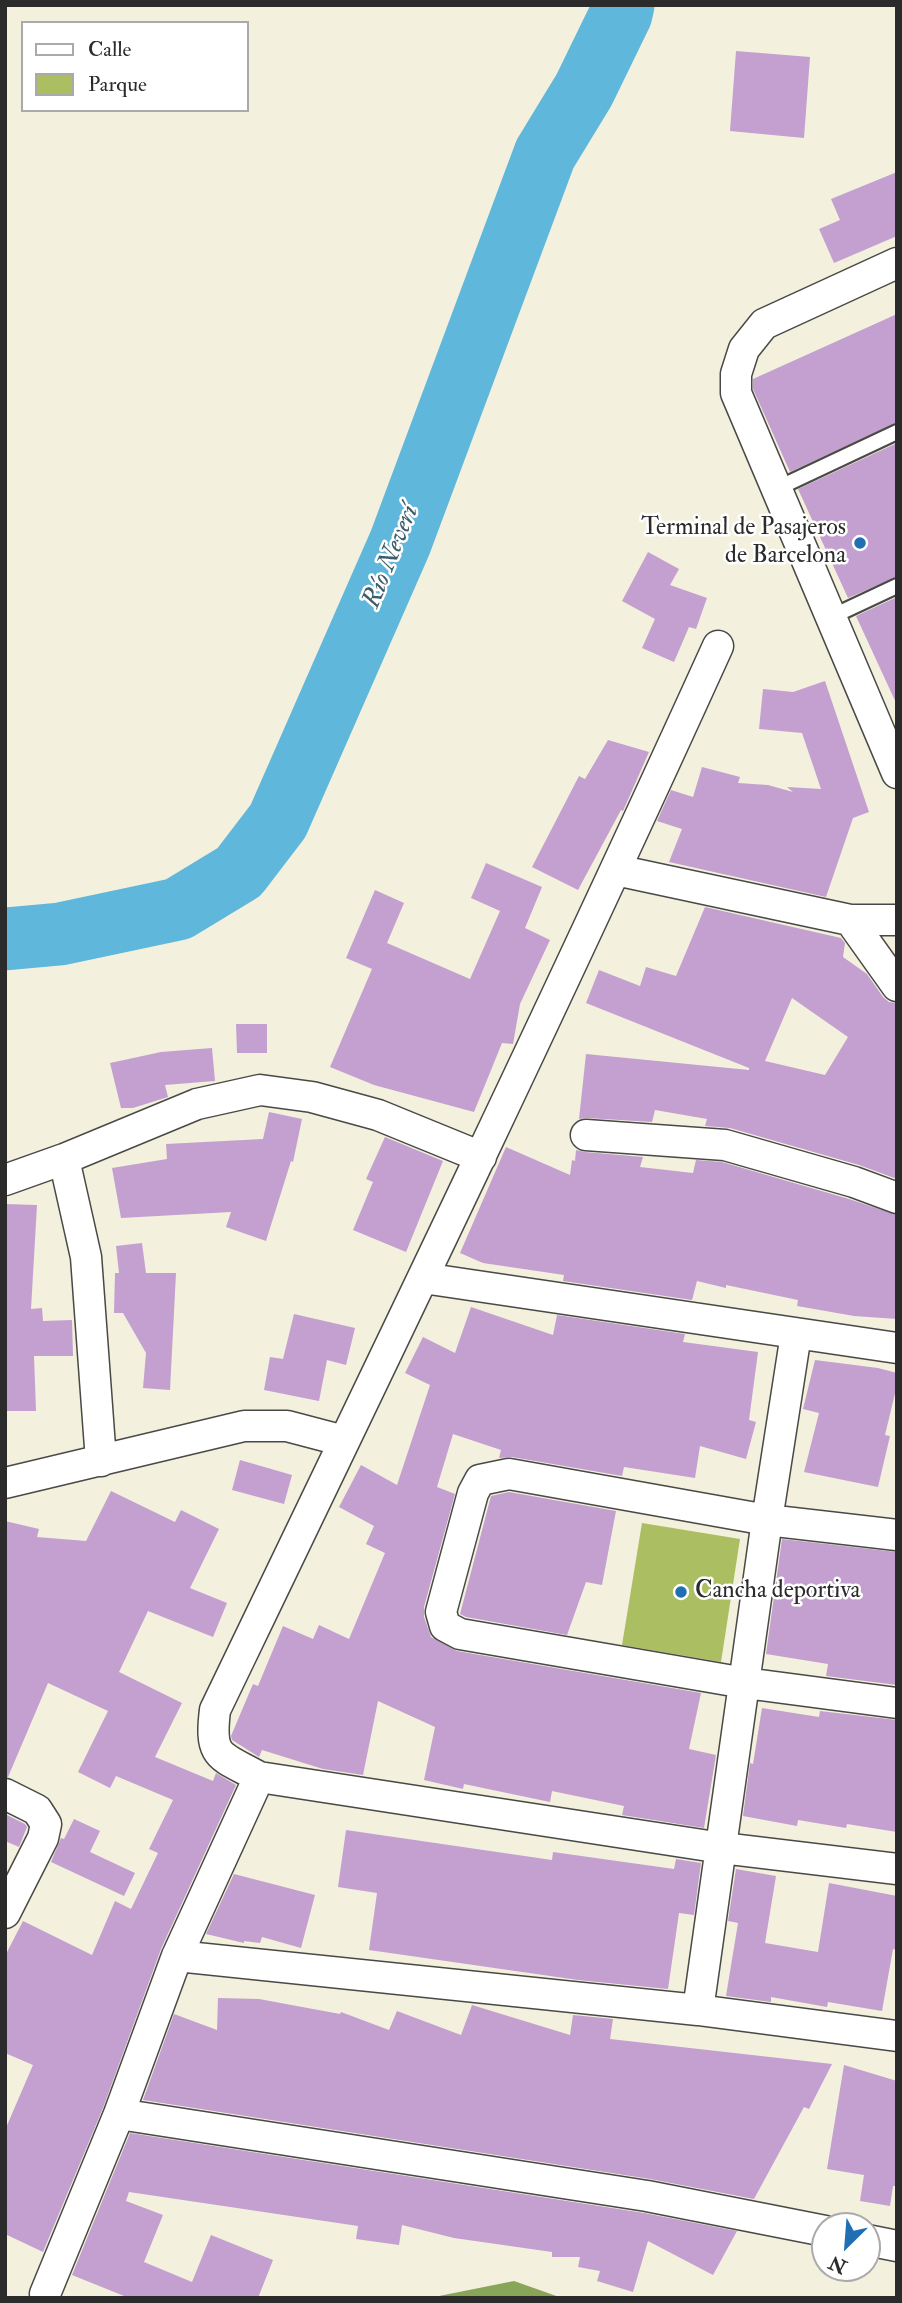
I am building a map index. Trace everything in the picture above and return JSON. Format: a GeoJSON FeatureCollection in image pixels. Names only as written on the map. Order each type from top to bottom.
{"type":"FeatureCollection","features":[{"type":"Feature","properties":{"kind":"street"},"geometry":{"type":"LineString","coordinates":[[894,758],[736,393],[736,374],[744,349],[764,324],[897,263]]}},
{"type":"Feature","properties":{"kind":"street"},"geometry":{"type":"LineString","coordinates":[[718,646],[481,1157],[215,1710],[211,1737],[219,1755],[259,1777],[722,1848],[897,1869]]}},
{"type":"Feature","properties":{"kind":"street"},"geometry":{"type":"LineString","coordinates":[[616,870],[850,920],[897,919]]}},
{"type":"Feature","properties":{"kind":"street"},"geometry":{"type":"LineString","coordinates":[[850,920],[897,986]]}},
{"type":"Feature","properties":{"kind":"street"},"geometry":{"type":"LineString","coordinates":[[5,1180],[64,1159],[197,1104],[260,1090],[312,1097],[378,1115],[481,1157]]}},
{"type":"Feature","properties":{"kind":"street"},"geometry":{"type":"LineString","coordinates":[[586,1135],[725,1145],[854,1182],[897,1198]]}},
{"type":"Feature","properties":{"kind":"street"},"geometry":{"type":"LineString","coordinates":[[64,1159],[86,1257],[101,1461]]}},
{"type":"Feature","properties":{"kind":"street"},"geometry":{"type":"LineString","coordinates":[[423,1278],[897,1348]]}},
{"type":"Feature","properties":{"kind":"street"},"geometry":{"type":"LineString","coordinates":[[698,2010],[796,1334]]}},
{"type":"Feature","properties":{"kind":"street"},"geometry":{"type":"LineString","coordinates":[[5,1483],[244,1426],[287,1426],[344,1441]]}},
{"type":"Feature","properties":{"kind":"street"},"geometry":{"type":"LineString","coordinates":[[897,1535],[767,1520],[509,1474],[494,1476],[480,1480],[473,1493],[441,1612],[445,1626],[460,1634],[745,1683],[897,1703]]}},
{"type":"Feature","properties":{"kind":"street"},"geometry":{"type":"LineString","coordinates":[[45,2294],[119,2114],[177,1956],[259,1777]]}},
{"type":"Feature","properties":{"kind":"street"},"geometry":{"type":"LineString","coordinates":[[5,1794],[37,1810],[47,1824],[43,1838],[5,1913]]}},
{"type":"Feature","properties":{"kind":"street"},"geometry":{"type":"LineString","coordinates":[[177,1956],[698,2010],[897,2036]]}},
{"type":"Feature","properties":{"kind":"street"},"geometry":{"type":"LineString","coordinates":[[119,2114],[647,2196],[811,2228]]}},
{"type":"Feature","properties":{"kind":"lane"},"geometry":{"type":"LineString","coordinates":[[776,489],[897,432]]}},
{"type":"Feature","properties":{"kind":"lane"},"geometry":{"type":"LineString","coordinates":[[831,617],[897,586]]}},
{"type":"Feature","properties":{"kind":"green space","name":"Cancha deportiva"},"geometry":{"type":"Polygon","coordinates":[[[642,1523],[740,1539],[721,1662],[622,1645],[642,1523]]]}},
{"type":"Feature","properties":{"kind":"green space"},"geometry":{"type":"Polygon","coordinates":[[[514,2281],[562,2298],[429,2298],[514,2281]]]}},
{"type":"Feature","properties":{"kind":"building"},"geometry":{"type":"Polygon","coordinates":[[[736,51],[810,57],[804,138],[730,131],[736,51]]]}},
{"type":"Feature","properties":{"kind":"building"},"geometry":{"type":"Polygon","coordinates":[[[897,172],[897,236],[834,263],[819,229],[840,220],[831,199],[897,172]]]}},
{"type":"Feature","properties":{"kind":"building"},"geometry":{"type":"Polygon","coordinates":[[[897,314],[897,423],[790,472],[753,389],[753,379],[897,314]]]}},
{"type":"Feature","properties":{"kind":"building"},"geometry":{"type":"Polygon","coordinates":[[[897,443],[897,577],[848,598],[798,489],[897,443]]]}},
{"type":"Feature","properties":{"kind":"building"},"geometry":{"type":"Polygon","coordinates":[[[648,552],[679,569],[670,585],[707,598],[696,629],[689,627],[674,662],[642,648],[655,619],[622,601],[648,552]]]}},
{"type":"Feature","properties":{"kind":"building"},"geometry":{"type":"Polygon","coordinates":[[[897,597],[897,705],[856,616],[897,597]]]}},
{"type":"Feature","properties":{"kind":"building"},"geometry":{"type":"Polygon","coordinates":[[[825,681],[869,812],[853,818],[826,897],[669,862],[682,829],[657,821],[671,790],[693,797],[702,767],[740,777],[738,783],[768,785],[793,792],[787,787],[821,789],[802,733],[759,729],[763,689],[793,692],[825,681]]]}},
{"type":"Feature","properties":{"kind":"building"},"geometry":{"type":"Polygon","coordinates":[[[608,740],[649,752],[623,811],[621,810],[578,890],[532,867],[579,776],[585,779],[608,740]]]}},
{"type":"Feature","properties":{"kind":"building"},"geometry":{"type":"Polygon","coordinates":[[[486,863],[542,887],[525,928],[550,940],[520,1004],[513,1044],[502,1043],[474,1112],[374,1085],[330,1067],[372,969],[346,958],[375,890],[404,903],[387,943],[470,979],[500,911],[471,898],[486,863]]]}},
{"type":"Feature","properties":{"kind":"building"},"geometry":{"type":"Polygon","coordinates":[[[705,907],[841,938],[845,943],[843,957],[867,974],[883,997],[889,1002],[897,1003],[897,1179],[859,1165],[730,1128],[705,1126],[707,1119],[655,1110],[652,1122],[579,1119],[586,1054],[749,1070],[586,1003],[599,970],[640,986],[646,967],[676,976],[705,907]],[[792,998],[765,1061],[825,1075],[848,1037],[792,998]]]}},
{"type":"Feature","properties":{"kind":"building"},"geometry":{"type":"Polygon","coordinates":[[[236,1024],[267,1024],[267,1053],[237,1053],[236,1024]]]}},
{"type":"Feature","properties":{"kind":"building"},"geometry":{"type":"Polygon","coordinates":[[[212,1048],[215,1081],[165,1085],[168,1097],[133,1108],[121,1108],[110,1063],[161,1052],[212,1048]]]}},
{"type":"Feature","properties":{"kind":"building"},"geometry":{"type":"Polygon","coordinates":[[[269,1112],[302,1119],[293,1162],[291,1161],[266,1241],[226,1227],[231,1212],[121,1218],[112,1168],[167,1159],[166,1144],[263,1139],[269,1112]]]}},
{"type":"Feature","properties":{"kind":"building"},"geometry":{"type":"Polygon","coordinates":[[[385,1137],[443,1161],[406,1252],[353,1230],[373,1182],[366,1179],[385,1137]]]}},
{"type":"Feature","properties":{"kind":"building"},"geometry":{"type":"Polygon","coordinates":[[[506,1147],[570,1175],[576,1150],[643,1157],[640,1167],[693,1173],[696,1160],[722,1162],[897,1215],[897,1319],[854,1316],[797,1306],[798,1300],[697,1281],[692,1300],[563,1281],[564,1275],[483,1263],[460,1253],[506,1147]]]}},
{"type":"Feature","properties":{"kind":"building"},"geometry":{"type":"Polygon","coordinates":[[[5,1204],[37,1205],[31,1309],[42,1308],[43,1321],[72,1320],[73,1356],[34,1356],[36,1411],[5,1411],[5,1204]]]}},
{"type":"Feature","properties":{"kind":"building"},"geometry":{"type":"Polygon","coordinates":[[[142,1243],[146,1273],[176,1273],[170,1390],[143,1388],[146,1353],[123,1313],[114,1313],[115,1273],[119,1273],[116,1246],[142,1243]]]}},
{"type":"Feature","properties":{"kind":"building"},"geometry":{"type":"Polygon","coordinates":[[[471,1307],[553,1335],[557,1315],[685,1334],[683,1342],[758,1352],[749,1420],[756,1422],[746,1459],[700,1446],[695,1478],[624,1467],[622,1476],[512,1457],[499,1458],[501,1450],[453,1434],[437,1487],[455,1494],[424,1607],[424,1617],[431,1637],[457,1651],[701,1693],[689,1749],[716,1755],[704,1828],[622,1815],[624,1806],[552,1791],[550,1802],[464,1784],[463,1789],[424,1780],[435,1727],[378,1701],[363,1775],[323,1769],[262,1750],[259,1757],[232,1740],[231,1736],[253,1684],[258,1686],[283,1626],[313,1639],[319,1625],[349,1639],[385,1553],[366,1544],[374,1526],[339,1507],[361,1465],[397,1485],[430,1385],[405,1373],[423,1337],[455,1353],[471,1307]]]}},
{"type":"Feature","properties":{"kind":"building"},"geometry":{"type":"Polygon","coordinates":[[[294,1314],[355,1328],[346,1365],[327,1360],[319,1401],[264,1390],[270,1357],[283,1359],[294,1314]]]}},
{"type":"Feature","properties":{"kind":"building"},"geometry":{"type":"Polygon","coordinates":[[[815,1360],[897,1373],[897,1385],[885,1435],[890,1436],[878,1487],[804,1472],[819,1413],[803,1409],[815,1360]]]}},
{"type":"Feature","properties":{"kind":"building"},"geometry":{"type":"Polygon","coordinates":[[[240,1460],[292,1475],[284,1504],[232,1490],[240,1460]]]}},
{"type":"Feature","properties":{"kind":"building"},"geometry":{"type":"Polygon","coordinates":[[[111,1491],[175,1522],[181,1510],[219,1529],[190,1588],[227,1603],[213,1637],[148,1611],[119,1672],[182,1703],[155,1757],[213,1781],[216,1773],[236,1785],[161,1949],[103,2108],[43,2252],[5,2234],[5,2130],[33,2065],[5,2053],[5,1956],[23,1921],[92,1955],[115,1901],[131,1909],[158,1853],[149,1849],[173,1800],[116,1776],[110,1788],[78,1772],[108,1711],[48,1683],[8,1777],[5,1777],[5,1521],[39,1529],[37,1537],[86,1541],[111,1491]]]}},
{"type":"Feature","properties":{"kind":"building"},"geometry":{"type":"Polygon","coordinates":[[[509,1492],[616,1511],[602,1585],[586,1582],[567,1635],[460,1614],[491,1496],[509,1492]]]}},
{"type":"Feature","properties":{"kind":"building"},"geometry":{"type":"Polygon","coordinates":[[[782,1539],[897,1552],[897,1685],[826,1676],[828,1664],[766,1654],[782,1539]]]}},
{"type":"Feature","properties":{"kind":"building"},"geometry":{"type":"Polygon","coordinates":[[[762,1708],[819,1717],[820,1711],[897,1720],[897,1832],[847,1824],[846,1828],[798,1820],[797,1826],[743,1816],[750,1763],[753,1764],[762,1708]]]}},
{"type":"Feature","properties":{"kind":"building"},"geometry":{"type":"Polygon","coordinates":[[[5,1814],[27,1827],[19,1847],[5,1841],[5,1814]]]}},
{"type":"Feature","properties":{"kind":"building"},"geometry":{"type":"Polygon","coordinates":[[[74,1819],[100,1831],[90,1852],[135,1873],[124,1896],[51,1862],[61,1838],[64,1839],[74,1819]]]}},
{"type":"Feature","properties":{"kind":"building"},"geometry":{"type":"Polygon","coordinates":[[[346,1830],[552,1860],[553,1852],[674,1869],[676,1859],[701,1863],[694,1915],[679,1913],[668,1989],[578,1980],[369,1950],[377,1893],[338,1887],[346,1830]]]}},
{"type":"Feature","properties":{"kind":"building"},"geometry":{"type":"Polygon","coordinates":[[[736,1869],[776,1876],[765,1943],[818,1952],[829,1883],[897,1896],[897,1950],[893,1949],[882,2011],[828,2002],[827,2007],[771,1997],[771,2002],[726,1996],[738,1923],[728,1921],[736,1869]]]}},
{"type":"Feature","properties":{"kind":"building"},"geometry":{"type":"Polygon","coordinates":[[[234,1874],[315,1895],[301,1948],[262,1937],[260,1943],[244,1943],[206,1934],[234,1874]]]}},
{"type":"Feature","properties":{"kind":"building"},"geometry":{"type":"Polygon","coordinates":[[[218,1998],[259,1999],[340,2014],[341,2012],[389,2030],[397,2011],[461,2035],[472,2005],[570,2035],[573,2015],[613,2019],[610,2039],[832,2064],[809,2109],[804,2107],[754,2199],[650,2179],[143,2100],[174,2014],[217,2030],[218,1998]]]}},
{"type":"Feature","properties":{"kind":"building"},"geometry":{"type":"Polygon","coordinates":[[[844,2065],[897,2081],[897,2186],[893,2186],[890,2206],[860,2201],[864,2175],[827,2169],[844,2065]]]}},
{"type":"Feature","properties":{"kind":"building"},"geometry":{"type":"Polygon","coordinates":[[[130,2133],[644,2213],[737,2231],[713,2275],[648,2241],[633,2292],[597,2281],[600,2271],[578,2267],[580,2257],[552,2257],[552,2252],[454,2238],[402,2225],[399,2245],[356,2239],[358,2226],[129,2192],[126,2201],[163,2215],[144,2262],[192,2282],[211,2235],[273,2260],[258,2298],[129,2298],[72,2275],[130,2133]]]}},
{"type":"Feature","properties":{"kind":"waterway","name":"Río Neverí"},"geometry":{"type":"LineString","coordinates":[[5,939],[60,934],[178,909],[239,872],[278,821],[400,543],[545,154],[584,90],[623,5]]}},
{"type":"Feature","properties":{"kind":"place","name":"Terminal de Pasajeros de Barcelona"},"geometry":{"type":"Point","coordinates":[860,543]}},
{"type":"Feature","properties":{"kind":"place","name":"Cancha deportiva"},"geometry":{"type":"Point","coordinates":[681,1592]}}]}
